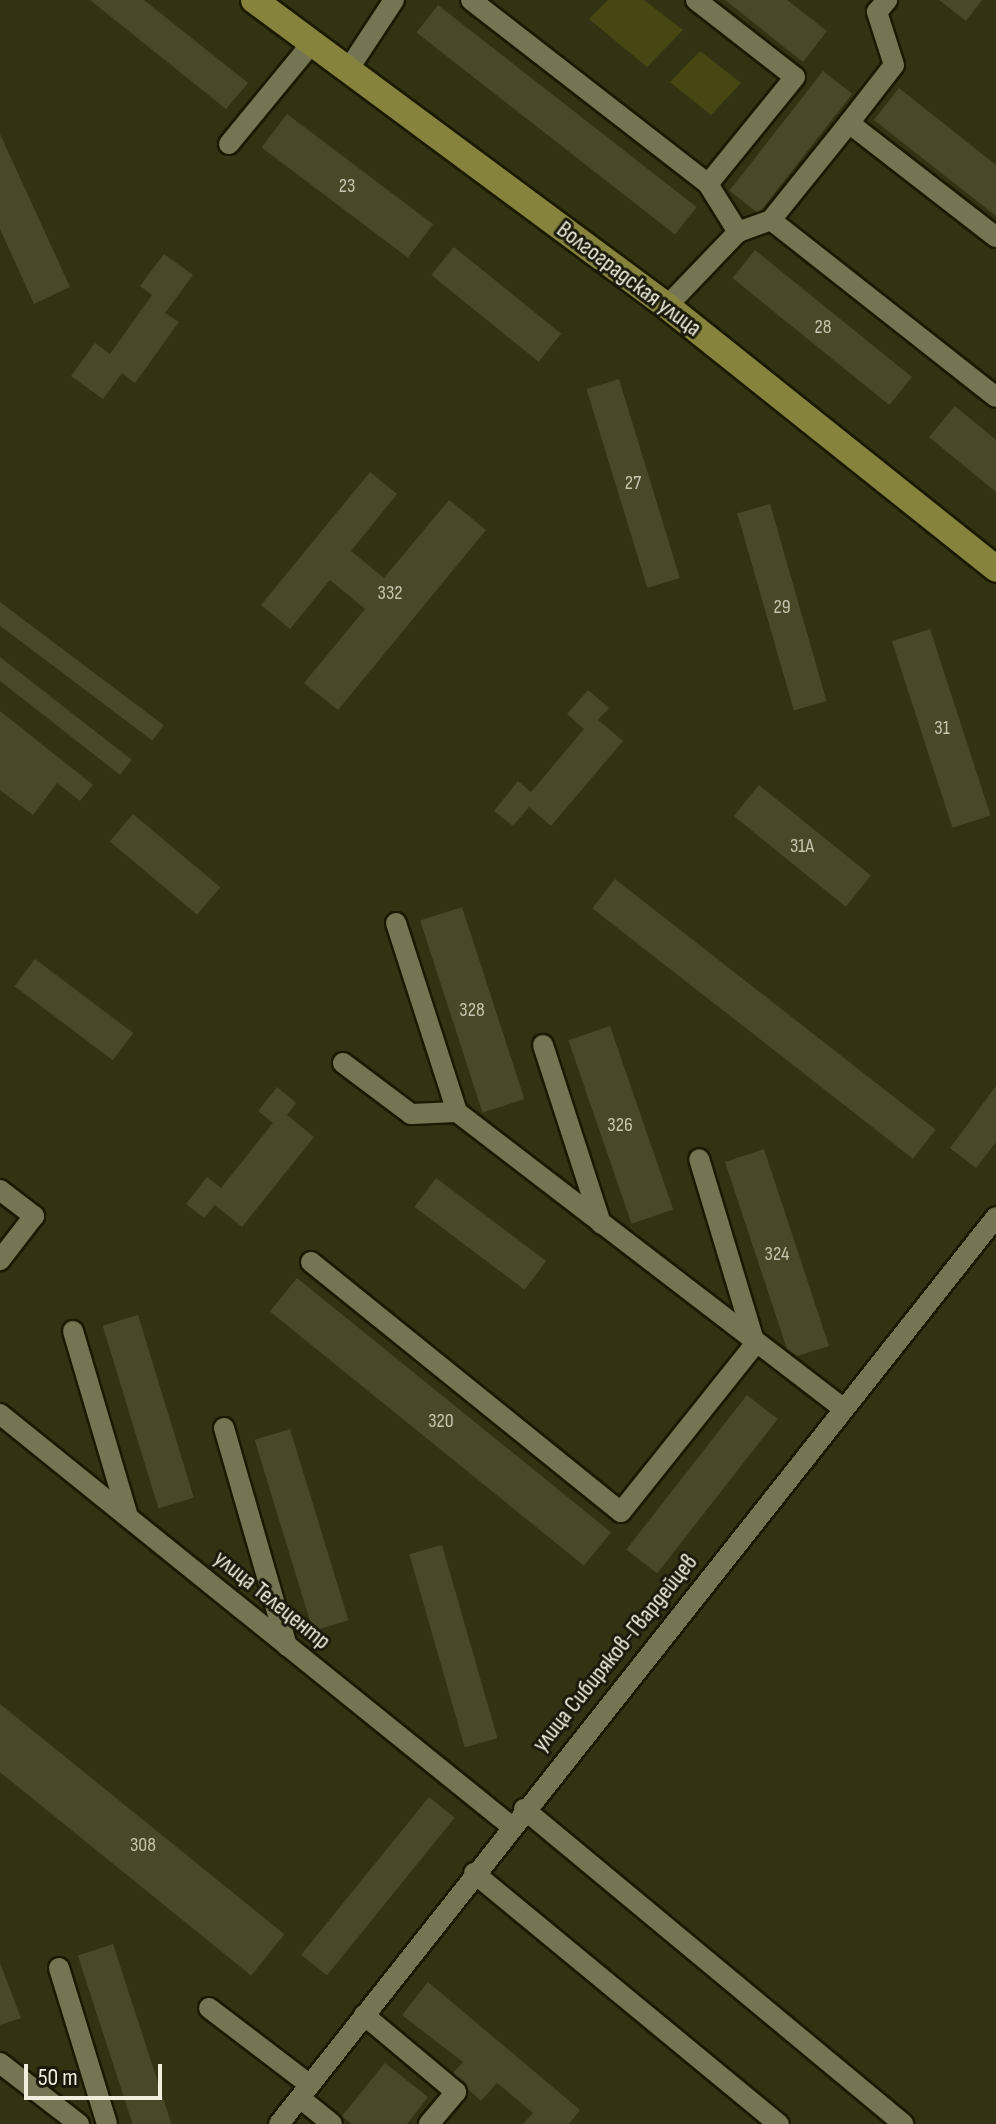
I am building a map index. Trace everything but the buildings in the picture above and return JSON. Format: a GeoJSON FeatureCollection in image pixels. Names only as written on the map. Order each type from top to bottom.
{"type":"FeatureCollection","features":[{"type":"Feature","properties":{"kind":"main road","name":"Волгоградская улица"},"geometry":{"type":"LineString","coordinates":[[254,0],[667,306],[996,569]]}},
{"type":"Feature","properties":{"kind":"street"},"geometry":{"type":"LineString","coordinates":[[348,70],[394,0]]}},
{"type":"Feature","properties":{"kind":"street"},"geometry":{"type":"LineString","coordinates":[[471,0],[708,184],[738,232]]}},
{"type":"Feature","properties":{"kind":"street"},"geometry":{"type":"LineString","coordinates":[[696,0],[795,77],[708,184]]}},
{"type":"Feature","properties":{"kind":"street"},"geometry":{"type":"LineString","coordinates":[[667,306],[738,232],[771,220],[894,65],[877,12],[887,0]]}},
{"type":"Feature","properties":{"kind":"street"},"geometry":{"type":"LineString","coordinates":[[229,144],[311,44]]}},
{"type":"Feature","properties":{"kind":"street"},"geometry":{"type":"LineString","coordinates":[[849,123],[996,237]]}},
{"type":"Feature","properties":{"kind":"street"},"geometry":{"type":"LineString","coordinates":[[771,220],[996,397]]}},
{"type":"Feature","properties":{"kind":"street"},"geometry":{"type":"LineString","coordinates":[[396,923],[457,1112],[755,1344],[843,1408]]}},
{"type":"Feature","properties":{"kind":"street"},"geometry":{"type":"LineString","coordinates":[[543,1045],[601,1225]]}},
{"type":"Feature","properties":{"kind":"street"},"geometry":{"type":"LineString","coordinates":[[343,1063],[411,1114],[457,1112]]}},
{"type":"Feature","properties":{"kind":"street"},"geometry":{"type":"LineString","coordinates":[[699,1159],[755,1344]]}},
{"type":"Feature","properties":{"kind":"street"},"geometry":{"type":"LineString","coordinates":[[0,1190],[34,1216],[0,1260]]}},
{"type":"Feature","properties":{"kind":"street","name":"улица Сибиряков-Гвардейцев"},"geometry":{"type":"LineString","coordinates":[[279,2124],[524,1809],[996,1217]]}},
{"type":"Feature","properties":{"kind":"street"},"geometry":{"type":"LineString","coordinates":[[311,1262],[621,1512],[755,1344]]}},
{"type":"Feature","properties":{"kind":"street"},"geometry":{"type":"LineString","coordinates":[[73,1331],[128,1517]]}},
{"type":"Feature","properties":{"kind":"street","name":"улица Телецентр"},"geometry":{"type":"LineString","coordinates":[[0,1414],[511,1826]]}},
{"type":"Feature","properties":{"kind":"street"},"geometry":{"type":"LineString","coordinates":[[224,1428],[287,1646]]}},
{"type":"Feature","properties":{"kind":"street"},"geometry":{"type":"LineString","coordinates":[[524,1809],[903,2124]]}},
{"type":"Feature","properties":{"kind":"street"},"geometry":{"type":"LineString","coordinates":[[474,1873],[779,2124]]}},
{"type":"Feature","properties":{"kind":"street"},"geometry":{"type":"LineString","coordinates":[[59,1968],[107,2124]]}},
{"type":"Feature","properties":{"kind":"street"},"geometry":{"type":"LineString","coordinates":[[209,2008],[305,2091],[332,2124]]}},
{"type":"Feature","properties":{"kind":"street"},"geometry":{"type":"LineString","coordinates":[[364,2015],[456,2092],[429,2124]]}},
{"type":"Feature","properties":{"kind":"street"},"geometry":{"type":"LineString","coordinates":[[0,2063],[79,2124]]}},
{"type":"Feature","properties":{"kind":"shaded area"},"geometry":{"type":"Polygon","coordinates":[[[608,0],[644,0],[683,30],[647,67],[589,19],[608,0]]]}},
{"type":"Feature","properties":{"kind":"shaded area"},"geometry":{"type":"Polygon","coordinates":[[[700,51],[741,83],[711,115],[670,82],[700,51]]]}}]}
